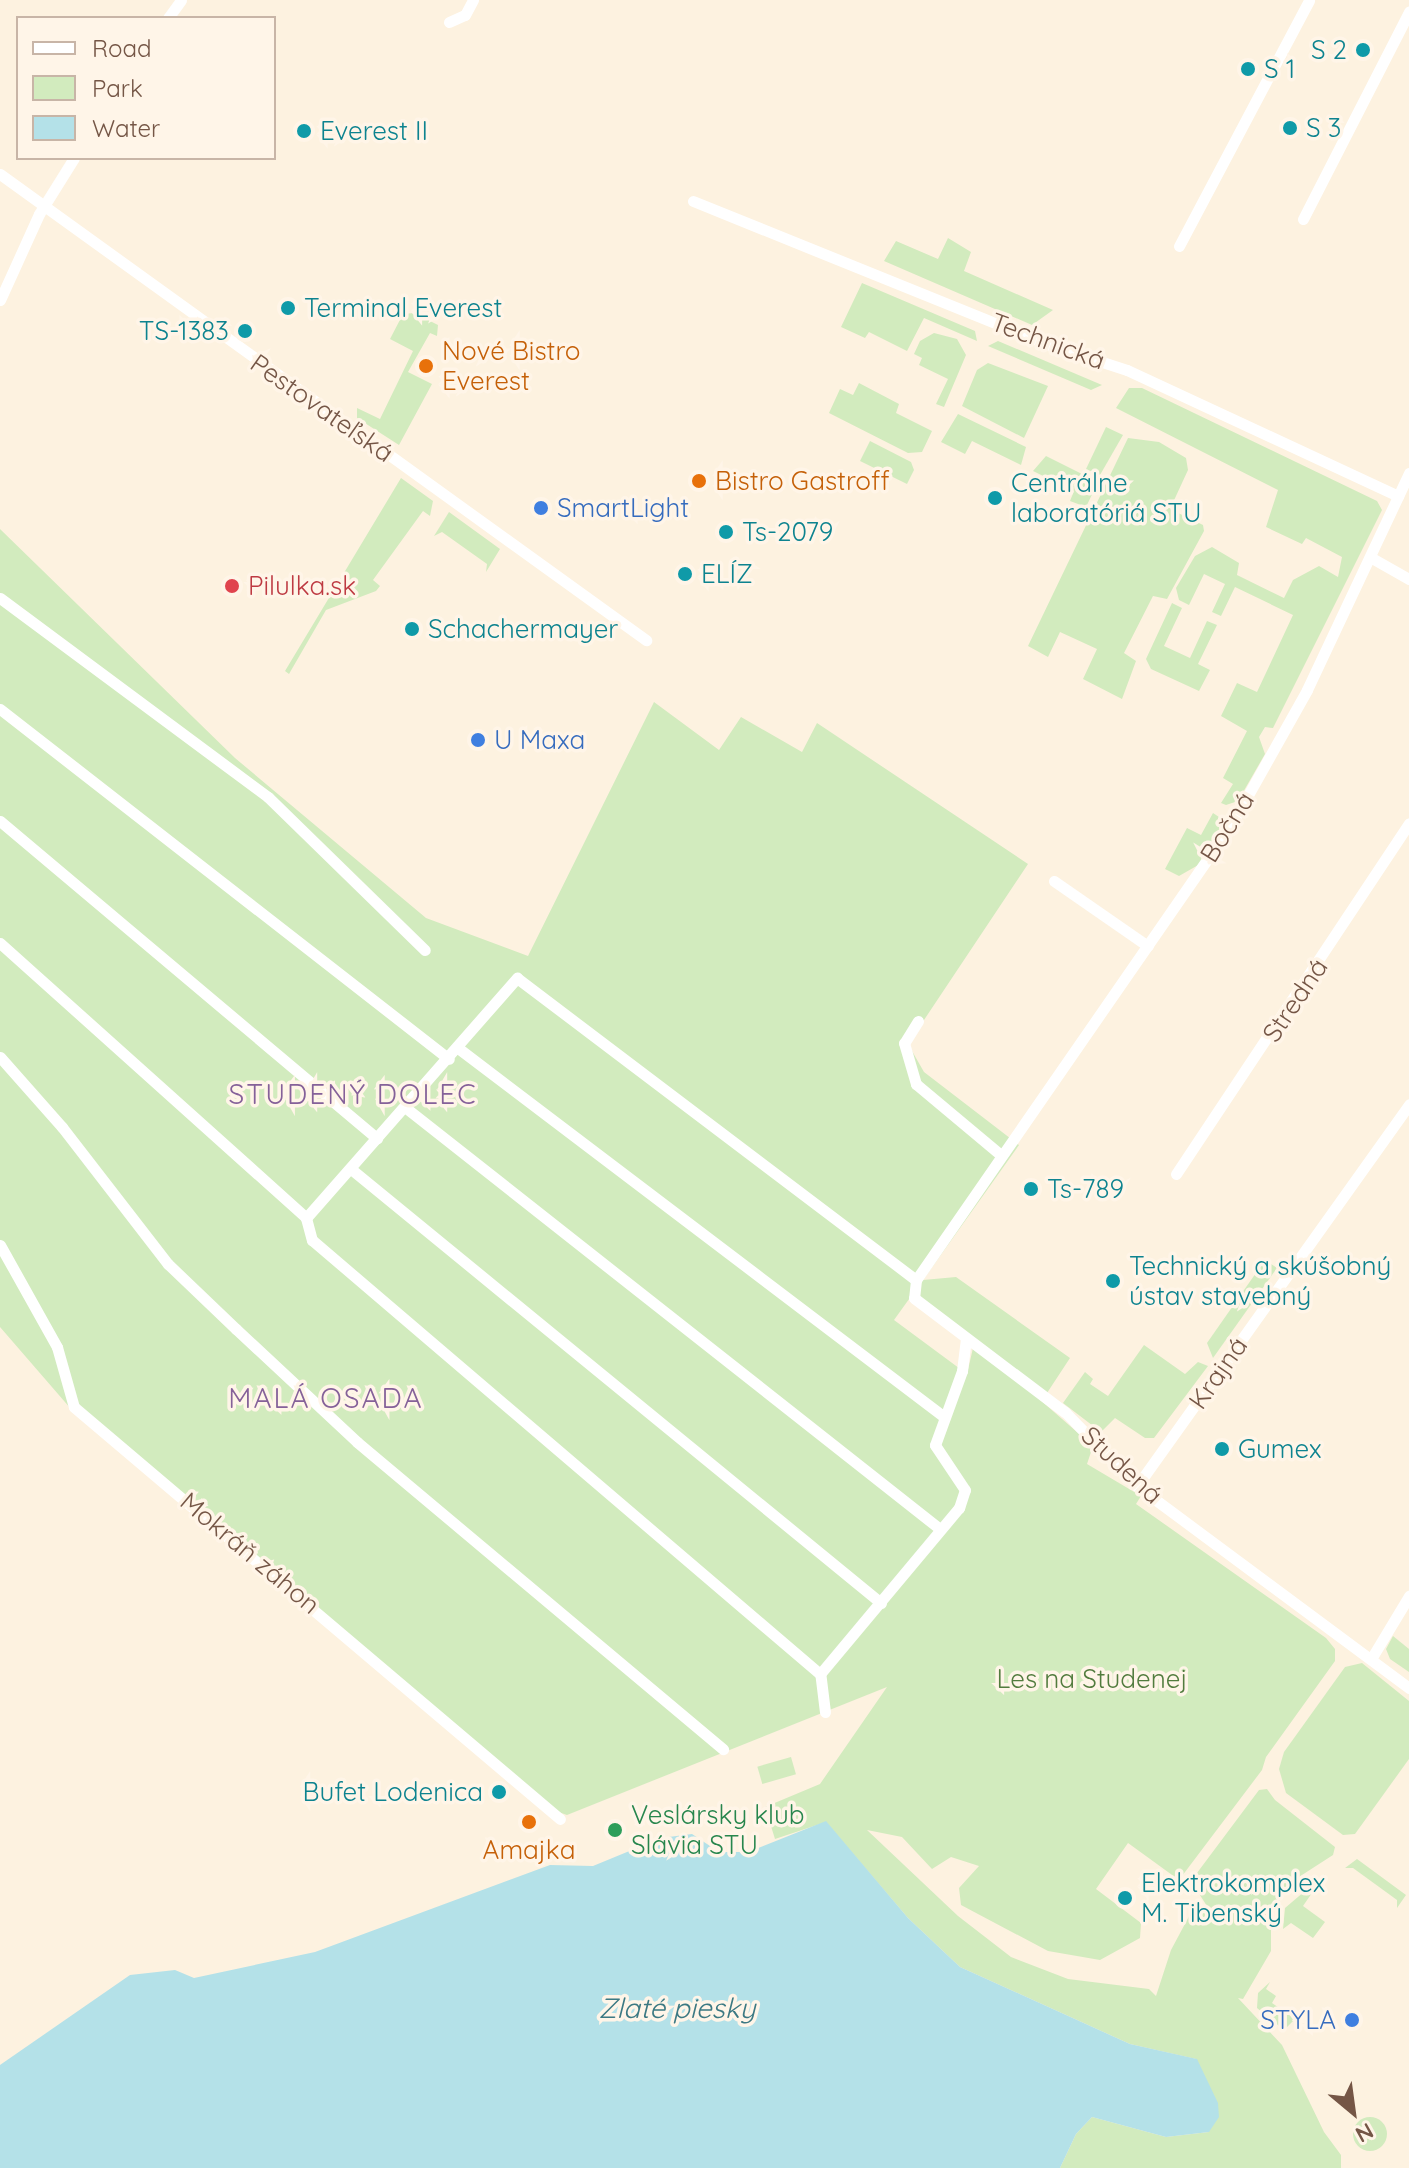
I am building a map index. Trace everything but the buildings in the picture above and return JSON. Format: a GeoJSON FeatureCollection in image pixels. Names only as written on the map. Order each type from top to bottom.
{"type":"FeatureCollection","features":[{"type":"Feature","properties":{"kind":"street"},"geometry":{"type":"LineString","coordinates":[[449,22],[465,15],[473,0]]}},
{"type":"Feature","properties":{"kind":"street"},"geometry":{"type":"LineString","coordinates":[[1179,246],[1309,0]]}},
{"type":"Feature","properties":{"kind":"street"},"geometry":{"type":"LineString","coordinates":[[1303,219],[1409,12]]}},
{"type":"Feature","properties":{"kind":"street"},"geometry":{"type":"LineString","coordinates":[[0,300],[46,202],[73,160]]}},
{"type":"Feature","properties":{"kind":"street","name":"Pestovateľská"},"geometry":{"type":"LineString","coordinates":[[0,174],[46,202],[168,298],[646,640]]}},
{"type":"Feature","properties":{"kind":"street","name":"Technická"},"geometry":{"type":"LineString","coordinates":[[693,201],[1047,344],[1127,370],[1398,496]]}},
{"type":"Feature","properties":{"kind":"street","name":"Bočná"},"geometry":{"type":"LineString","coordinates":[[914,1298],[916,1280],[1233,822],[1282,737],[1409,473]]}},
{"type":"Feature","properties":{"kind":"street"},"geometry":{"type":"LineString","coordinates":[[1370,557],[1409,579]]}},
{"type":"Feature","properties":{"kind":"street"},"geometry":{"type":"LineString","coordinates":[[0,598],[268,797],[425,950]]}},
{"type":"Feature","properties":{"kind":"street"},"geometry":{"type":"LineString","coordinates":[[0,709],[449,1059]]}},
{"type":"Feature","properties":{"kind":"street"},"geometry":{"type":"LineString","coordinates":[[0,821],[377,1139]]}},
{"type":"Feature","properties":{"kind":"street","name":"Stredná"},"geometry":{"type":"LineString","coordinates":[[1176,1174],[1409,823]]}},
{"type":"Feature","properties":{"kind":"street"},"geometry":{"type":"LineString","coordinates":[[1054,881],[1148,946]]}},
{"type":"Feature","properties":{"kind":"street"},"geometry":{"type":"LineString","coordinates":[[0,943],[306,1218],[312,1240],[820,1674],[825,1712]]}},
{"type":"Feature","properties":{"kind":"street"},"geometry":{"type":"LineString","coordinates":[[306,1218],[406,1108],[517,978],[916,1280]]}},
{"type":"Feature","properties":{"kind":"street"},"geometry":{"type":"LineString","coordinates":[[918,1021],[904,1043],[916,1084],[1001,1155]]}},
{"type":"Feature","properties":{"kind":"street"},"geometry":{"type":"LineString","coordinates":[[458,1048],[943,1416]]}},
{"type":"Feature","properties":{"kind":"street"},"geometry":{"type":"LineString","coordinates":[[0,1057],[62,1127],[168,1264],[357,1442],[723,1749]]}},
{"type":"Feature","properties":{"kind":"street","name":"Krajná"},"geometry":{"type":"LineString","coordinates":[[1137,1486],[1409,1104]]}},
{"type":"Feature","properties":{"kind":"street"},"geometry":{"type":"LineString","coordinates":[[406,1108],[940,1529]]}},
{"type":"Feature","properties":{"kind":"street"},"geometry":{"type":"LineString","coordinates":[[351,1169],[881,1603]]}},
{"type":"Feature","properties":{"kind":"street","name":"Mokráň záhon"},"geometry":{"type":"LineString","coordinates":[[0,1245],[57,1347],[74,1407],[560,1819]]}},
{"type":"Feature","properties":{"kind":"street","name":"Studená"},"geometry":{"type":"LineString","coordinates":[[914,1298],[1065,1412],[1137,1486],[1409,1688]]}},
{"type":"Feature","properties":{"kind":"street"},"geometry":{"type":"LineString","coordinates":[[820,1674],[959,1508],[965,1490],[935,1445],[943,1416],[962,1371],[966,1338]]}},
{"type":"Feature","properties":{"kind":"street"},"geometry":{"type":"LineString","coordinates":[[1371,1659],[1409,1596]]}},
{"type":"Feature","properties":{"kind":"green space"},"geometry":{"type":"Polygon","coordinates":[[[948,238],[971,252],[964,271],[1053,310],[1032,325],[884,261],[896,241],[938,259],[948,238]]]}},
{"type":"Feature","properties":{"kind":"green space"},"geometry":{"type":"Polygon","coordinates":[[[862,283],[975,331],[977,341],[924,318],[907,351],[869,332],[865,338],[841,327],[862,283]]]}},
{"type":"Feature","properties":{"kind":"green space"},"geometry":{"type":"Polygon","coordinates":[[[414,313],[438,325],[437,336],[430,333],[408,372],[432,384],[399,445],[357,418],[357,408],[380,419],[413,351],[390,339],[403,314],[414,313]]]}},
{"type":"Feature","properties":{"kind":"green space"},"geometry":{"type":"Polygon","coordinates":[[[934,333],[957,339],[966,355],[944,407],[936,404],[948,379],[919,365],[922,358],[914,354],[920,341],[934,333]]]}},
{"type":"Feature","properties":{"kind":"green space"},"geometry":{"type":"Polygon","coordinates":[[[998,341],[1102,385],[1091,390],[988,346],[998,341]]]}},
{"type":"Feature","properties":{"kind":"green space"},"geometry":{"type":"Polygon","coordinates":[[[988,363],[1048,386],[1024,438],[962,406],[977,370],[988,363]]]}},
{"type":"Feature","properties":{"kind":"green space"},"geometry":{"type":"Polygon","coordinates":[[[859,383],[899,404],[896,413],[932,431],[922,452],[908,453],[829,413],[840,389],[853,395],[859,383]]]}},
{"type":"Feature","properties":{"kind":"green space"},"geometry":{"type":"Polygon","coordinates":[[[1129,388],[1142,388],[1377,501],[1382,510],[1273,728],[1265,727],[1259,737],[1265,754],[1238,801],[1226,805],[1221,803],[1233,784],[1223,778],[1247,731],[1221,716],[1237,683],[1257,692],[1293,615],[1235,587],[1221,616],[1212,612],[1225,584],[1204,574],[1189,605],[1179,600],[1176,588],[1195,556],[1212,547],[1239,563],[1237,575],[1284,598],[1293,580],[1319,566],[1338,577],[1342,557],[1306,538],[1302,544],[1266,527],[1278,490],[1116,408],[1129,388]]]}},
{"type":"Feature","properties":{"kind":"green space"},"geometry":{"type":"Polygon","coordinates":[[[958,414],[1026,447],[1021,465],[972,441],[965,454],[941,442],[958,414]]]}},
{"type":"Feature","properties":{"kind":"green space"},"geometry":{"type":"Polygon","coordinates":[[[1106,427],[1123,435],[1100,475],[1086,469],[1106,427]]]}},
{"type":"Feature","properties":{"kind":"green space"},"geometry":{"type":"Polygon","coordinates":[[[1128,438],[1159,442],[1186,458],[1188,470],[1170,509],[1203,525],[1204,531],[1167,599],[1153,596],[1124,653],[1136,661],[1122,699],[1083,679],[1097,649],[1060,632],[1048,657],[1028,646],[1128,438]]]}},
{"type":"Feature","properties":{"kind":"green space"},"geometry":{"type":"Polygon","coordinates":[[[870,441],[911,462],[914,470],[907,484],[860,461],[870,441]]]}},
{"type":"Feature","properties":{"kind":"green space"},"geometry":{"type":"Polygon","coordinates":[[[1046,456],[1098,482],[1086,507],[1070,501],[1074,491],[1033,471],[1046,456]]]}},
{"type":"Feature","properties":{"kind":"green space"},"geometry":{"type":"Polygon","coordinates":[[[401,478],[433,501],[430,516],[423,511],[373,580],[380,586],[376,591],[326,610],[289,674],[285,671],[401,478]]]}},
{"type":"Feature","properties":{"kind":"green space"},"geometry":{"type":"Polygon","coordinates":[[[449,512],[500,549],[486,572],[487,564],[442,532],[434,536],[449,512]]]}},
{"type":"Feature","properties":{"kind":"green space","name":"Les na Studenej"},"geometry":{"type":"Polygon","coordinates":[[[0,529],[235,758],[426,918],[528,956],[654,702],[719,750],[741,717],[802,752],[817,723],[1028,864],[908,1044],[924,1072],[1019,1145],[923,1280],[956,1277],[1070,1358],[1047,1393],[918,1296],[917,1288],[894,1320],[967,1374],[973,1348],[1030,1391],[1093,1446],[1087,1464],[1141,1496],[1136,1504],[1326,1638],[1335,1649],[1335,1661],[1266,1757],[1262,1770],[1179,1880],[1128,1843],[1096,1889],[1141,1923],[1140,1938],[1100,1960],[1048,1951],[961,1905],[959,1888],[979,1866],[951,1857],[932,1869],[902,1837],[867,1830],[958,1916],[1011,1957],[1068,1979],[1149,1989],[1156,1996],[1171,1950],[1194,1907],[1212,1914],[1191,1881],[1259,1790],[1267,1789],[1275,1800],[1335,1847],[1333,1855],[1302,1875],[1278,1902],[1271,1915],[1271,1951],[1243,1999],[1238,1998],[1282,2045],[1324,2132],[1341,2155],[1341,2168],[1060,2168],[1076,2134],[1092,2117],[1166,2137],[1209,2132],[1196,2059],[1130,2044],[960,1967],[908,1918],[826,1822],[775,1839],[765,1807],[820,1784],[887,1687],[567,1815],[538,1805],[71,1409],[0,1327],[0,529]]]}},
{"type":"Feature","properties":{"kind":"green space"},"geometry":{"type":"Polygon","coordinates":[[[1172,603],[1182,608],[1164,646],[1190,658],[1207,621],[1217,625],[1198,664],[1210,670],[1199,691],[1151,669],[1146,659],[1172,603]]]}},
{"type":"Feature","properties":{"kind":"green space"},"geometry":{"type":"Polygon","coordinates":[[[1213,813],[1219,817],[1219,835],[1200,864],[1179,876],[1165,869],[1187,828],[1201,835],[1213,813]]]}},
{"type":"Feature","properties":{"kind":"green space"},"geometry":{"type":"Polygon","coordinates":[[[1265,1260],[1277,1268],[1213,1358],[1207,1343],[1265,1260]]]}},
{"type":"Feature","properties":{"kind":"green space"},"geometry":{"type":"Polygon","coordinates":[[[1144,1345],[1185,1374],[1198,1362],[1208,1366],[1154,1438],[1145,1438],[1115,1418],[1101,1432],[1063,1403],[1085,1372],[1093,1379],[1090,1384],[1108,1396],[1144,1345]]]}},
{"type":"Feature","properties":{"kind":"green space"},"geometry":{"type":"Polygon","coordinates":[[[1393,1636],[1409,1649],[1409,1672],[1390,1659],[1386,1649],[1393,1636]]]}},
{"type":"Feature","properties":{"kind":"green space"},"geometry":{"type":"Polygon","coordinates":[[[1362,1663],[1409,1701],[1409,1759],[1355,1834],[1343,1835],[1286,1793],[1279,1769],[1284,1752],[1345,1667],[1362,1663]]]}},
{"type":"Feature","properties":{"kind":"green space"},"geometry":{"type":"Polygon","coordinates":[[[791,1757],[796,1774],[762,1784],[757,1767],[791,1757]]]}},
{"type":"Feature","properties":{"kind":"green space"},"geometry":{"type":"Polygon","coordinates":[[[1357,1859],[1406,1895],[1397,1908],[1397,1900],[1353,1868],[1345,1868],[1357,1859]]]}},
{"type":"Feature","properties":{"kind":"green space"},"geometry":{"type":"Polygon","coordinates":[[[1325,1874],[1303,1906],[1325,1922],[1313,1938],[1291,1923],[1283,1929],[1285,1908],[1325,1874]]]}},
{"type":"Feature","properties":{"kind":"green space"},"geometry":{"type":"Polygon","coordinates":[[[1270,1982],[1266,1989],[1276,1996],[1272,2003],[1295,2019],[1284,2030],[1257,2008],[1258,1993],[1270,1982]]]}},
{"type":"Feature","properties":{"kind":"green space"},"geometry":{"type":"Polygon","coordinates":[[[1370,2117],[1382,2122],[1387,2134],[1382,2146],[1370,2151],[1358,2146],[1353,2134],[1358,2122],[1370,2117]]]}},
{"type":"Feature","properties":{"kind":"water","name":"Zlaté piesky"},"geometry":{"type":"Polygon","coordinates":[[[826,1821],[908,1918],[960,1967],[1130,2044],[1197,2059],[1218,2103],[1219,2117],[1209,2132],[1166,2137],[1092,2117],[1076,2134],[1060,2168],[0,2168],[0,2065],[130,1975],[175,1970],[194,1978],[315,1952],[550,1865],[593,1866],[661,1838],[692,1834],[719,1852],[748,1852],[826,1821]]]}},
{"type":"Feature","properties":{"kind":"place","name":"S 2"},"geometry":{"type":"Point","coordinates":[1363,50]}},
{"type":"Feature","properties":{"kind":"place","name":"S 1"},"geometry":{"type":"Point","coordinates":[1248,69]}},
{"type":"Feature","properties":{"kind":"place","name":"S 3"},"geometry":{"type":"Point","coordinates":[1290,128]}},
{"type":"Feature","properties":{"kind":"place","name":"Everest II"},"geometry":{"type":"Point","coordinates":[304,131]}},
{"type":"Feature","properties":{"kind":"place","name":"Terminal Everest"},"geometry":{"type":"Point","coordinates":[288,308]}},
{"type":"Feature","properties":{"kind":"place","name":"TS-1383"},"geometry":{"type":"Point","coordinates":[245,331]}},
{"type":"Feature","properties":{"kind":"place","name":"Nové Bistro Everest"},"geometry":{"type":"Point","coordinates":[426,366]}},
{"type":"Feature","properties":{"kind":"place","name":"Bistro Gastroff"},"geometry":{"type":"Point","coordinates":[699,481]}},
{"type":"Feature","properties":{"kind":"place","name":"Centrálne laboratóriá STU"},"geometry":{"type":"Point","coordinates":[995,498]}},
{"type":"Feature","properties":{"kind":"place","name":"SmartLight"},"geometry":{"type":"Point","coordinates":[541,508]}},
{"type":"Feature","properties":{"kind":"place","name":"Ts-2079"},"geometry":{"type":"Point","coordinates":[726,532]}},
{"type":"Feature","properties":{"kind":"place","name":"ELÍZ"},"geometry":{"type":"Point","coordinates":[685,574]}},
{"type":"Feature","properties":{"kind":"place","name":"Pilulka.sk"},"geometry":{"type":"Point","coordinates":[232,586]}},
{"type":"Feature","properties":{"kind":"place","name":"Schachermayer"},"geometry":{"type":"Point","coordinates":[412,629]}},
{"type":"Feature","properties":{"kind":"place","name":"U Maxa"},"geometry":{"type":"Point","coordinates":[478,740]}},
{"type":"Feature","properties":{"kind":"place","name":"Ts-789"},"geometry":{"type":"Point","coordinates":[1031,1189]}},
{"type":"Feature","properties":{"kind":"place","name":"Technický a skúšobný ústav stavebný"},"geometry":{"type":"Point","coordinates":[1113,1281]}},
{"type":"Feature","properties":{"kind":"place","name":"Gumex"},"geometry":{"type":"Point","coordinates":[1222,1449]}},
{"type":"Feature","properties":{"kind":"place","name":"Bufet Lodenica"},"geometry":{"type":"Point","coordinates":[499,1792]}},
{"type":"Feature","properties":{"kind":"place","name":"Amajka"},"geometry":{"type":"Point","coordinates":[529,1822]}},
{"type":"Feature","properties":{"kind":"place","name":"Veslársky klub Slávia STU"},"geometry":{"type":"Point","coordinates":[615,1830]}},
{"type":"Feature","properties":{"kind":"place","name":"Elektrokomplex M. Tibenský"},"geometry":{"type":"Point","coordinates":[1125,1898]}},
{"type":"Feature","properties":{"kind":"place","name":"STYLA"},"geometry":{"type":"Point","coordinates":[1352,2020]}},
{"type":"Feature","properties":{"kind":"district","name":"STUDENÝ DOLEC"},"geometry":{"type":"Point","coordinates":[353,1094]}},
{"type":"Feature","properties":{"kind":"district","name":"MALÁ OSADA"},"geometry":{"type":"Point","coordinates":[326,1398]}}]}
